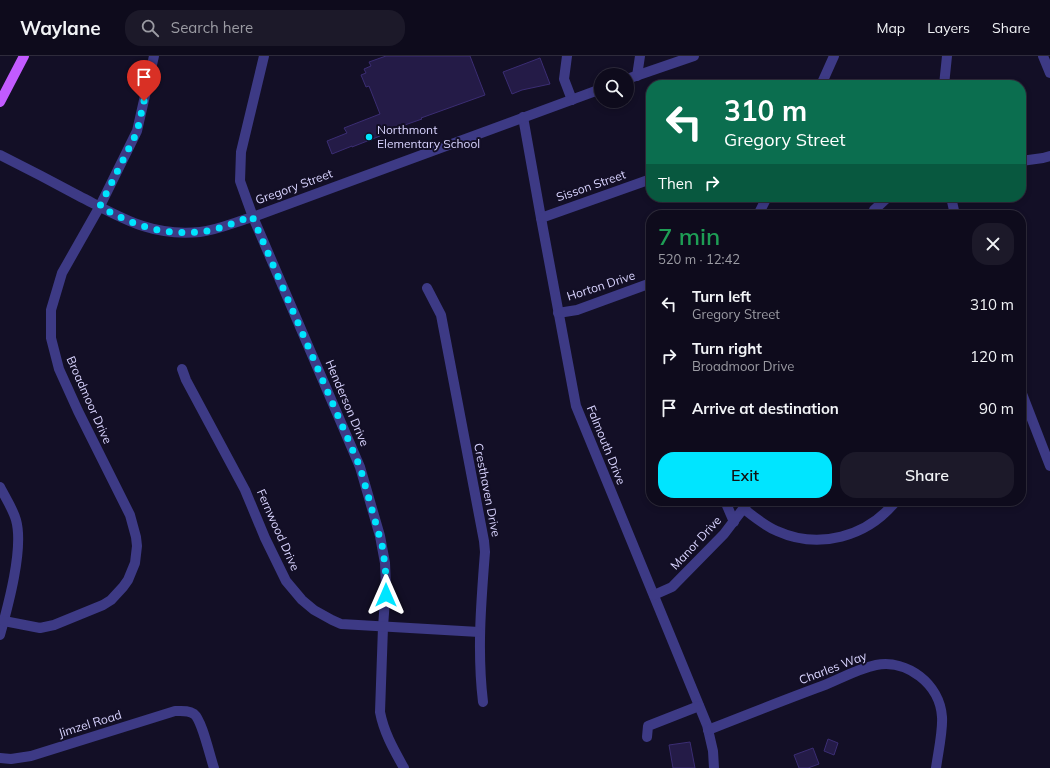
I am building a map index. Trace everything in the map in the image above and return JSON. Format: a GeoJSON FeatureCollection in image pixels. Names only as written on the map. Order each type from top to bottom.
{"type":"FeatureCollection","features":[{"type":"Feature","properties":{"kind":"main road"},"geometry":{"type":"LineString","coordinates":[[1,96],[24,56]]}},
{"type":"Feature","properties":{"kind":"street","name":"Broadmoor Drive"},"geometry":{"type":"LineString","coordinates":[[4,621],[40,628],[54,625],[103,605],[111,600],[123,587],[128,580],[135,563],[137,546],[130,515],[59,370],[51,338],[51,310],[62,273],[100,206],[137,132],[154,56]]}},
{"type":"Feature","properties":{"kind":"street","name":"Henderson Drive"},"geometry":{"type":"LineString","coordinates":[[264,56],[241,152],[240,181],[252,216],[360,467],[380,536],[385,563],[386,586],[380,712],[384,731],[404,768]]}},
{"type":"Feature","properties":{"kind":"street"},"geometry":{"type":"LineString","coordinates":[[566,56],[564,79],[572,100]]}},
{"type":"Feature","properties":{"kind":"street"},"geometry":{"type":"LineString","coordinates":[[634,72],[640,56]]}},
{"type":"Feature","properties":{"kind":"street"},"geometry":{"type":"LineString","coordinates":[[634,77],[694,56]]}},
{"type":"Feature","properties":{"kind":"street"},"geometry":{"type":"LineString","coordinates":[[823,80],[834,56]]}},
{"type":"Feature","properties":{"kind":"street"},"geometry":{"type":"LineString","coordinates":[[945,80],[947,56]]}},
{"type":"Feature","properties":{"kind":"street"},"geometry":{"type":"LineString","coordinates":[[1043,56],[1050,73]]}},
{"type":"Feature","properties":{"kind":"street","name":"Gregory Street"},"geometry":{"type":"LineString","coordinates":[[0,155],[100,206],[110,213],[133,223],[157,230],[199,232],[213,230],[594,92]]}},
{"type":"Feature","properties":{"kind":"street","name":"Falmouth Drive"},"geometry":{"type":"LineString","coordinates":[[523,117],[576,406],[699,706],[708,730],[713,751],[714,768]]}},
{"type":"Feature","properties":{"kind":"street"},"geometry":{"type":"LineString","coordinates":[[1026,160],[1050,156]]}},
{"type":"Feature","properties":{"kind":"street","name":"Sisson Street"},"geometry":{"type":"LineString","coordinates":[[541,218],[646,181]]}},
{"type":"Feature","properties":{"kind":"street"},"geometry":{"type":"LineString","coordinates":[[874,210],[883,202]]}},
{"type":"Feature","properties":{"kind":"street","name":"Horton Drive"},"geometry":{"type":"LineString","coordinates":[[558,313],[577,310],[646,285]]}},
{"type":"Feature","properties":{"kind":"street","name":"Cresthaven Drive"},"geometry":{"type":"LineString","coordinates":[[427,288],[441,315],[484,541],[485,552],[479,632],[480,680],[483,702]]}},
{"type":"Feature","properties":{"kind":"street","name":"Fernwood Drive"},"geometry":{"type":"LineString","coordinates":[[182,369],[186,380],[245,490],[265,538],[284,577],[302,600],[332,620],[341,624],[479,632]]}},
{"type":"Feature","properties":{"kind":"street"},"geometry":{"type":"LineString","coordinates":[[1026,404],[1050,466]]}},
{"type":"Feature","properties":{"kind":"street"},"geometry":{"type":"LineString","coordinates":[[0,487],[16,518],[18,528],[17,559],[0,635]]}},
{"type":"Feature","properties":{"kind":"street"},"geometry":{"type":"LineString","coordinates":[[727,506],[734,522]]}},
{"type":"Feature","properties":{"kind":"street","name":"Manor Drive"},"geometry":{"type":"LineString","coordinates":[[654,596],[672,587],[709,550],[734,522],[745,506]]}},
{"type":"Feature","properties":{"kind":"street"},"geometry":{"type":"LineString","coordinates":[[747,506],[766,525],[776,531],[797,538],[819,540],[841,537],[862,529],[880,517],[891,506]]}},
{"type":"Feature","properties":{"kind":"street","name":"Charles Way"},"geometry":{"type":"LineString","coordinates":[[708,730],[825,685],[857,671],[879,665],[897,666],[905,668],[920,677],[932,689],[939,702],[942,717],[936,768]]}},
{"type":"Feature","properties":{"kind":"street"},"geometry":{"type":"LineString","coordinates":[[647,737],[648,726],[699,706]]}},
{"type":"Feature","properties":{"kind":"street","name":"Jimzel Road"},"geometry":{"type":"LineString","coordinates":[[0,758],[11,759],[31,756],[175,712],[188,711],[195,715],[200,723],[214,768]]}},
{"type":"Feature","properties":{"kind":"building"},"geometry":{"type":"Polygon","coordinates":[[[386,56],[470,56],[485,95],[379,134],[380,136],[332,154],[327,141],[347,133],[344,128],[380,114],[369,86],[366,87],[361,75],[366,73],[364,69],[371,66],[369,62],[386,56]]]}},
{"type":"Feature","properties":{"kind":"building"},"geometry":{"type":"Polygon","coordinates":[[[540,58],[550,84],[522,90],[512,94],[503,72],[540,58]]]}},
{"type":"Feature","properties":{"kind":"building"},"geometry":{"type":"Polygon","coordinates":[[[828,739],[838,743],[834,755],[824,751],[828,739]]]}},
{"type":"Feature","properties":{"kind":"building"},"geometry":{"type":"Polygon","coordinates":[[[690,742],[695,768],[673,768],[669,745],[690,742]]]}},
{"type":"Feature","properties":{"kind":"building"},"geometry":{"type":"Polygon","coordinates":[[[813,748],[819,764],[808,768],[799,768],[794,755],[813,748]]]}},
{"type":"Feature","properties":{"kind":"place","name":"Northmont Elementary School"},"geometry":{"type":"Point","coordinates":[369,137]}},
{"type":"Feature","properties":{"kind":"route"},"geometry":{"type":"LineString","coordinates":[[144,101],[137,132],[100,206],[110,213],[133,223],[157,230],[171,232],[199,232],[213,230],[252,216],[360,467],[383,549],[386,576],[386,595]]}}]}
